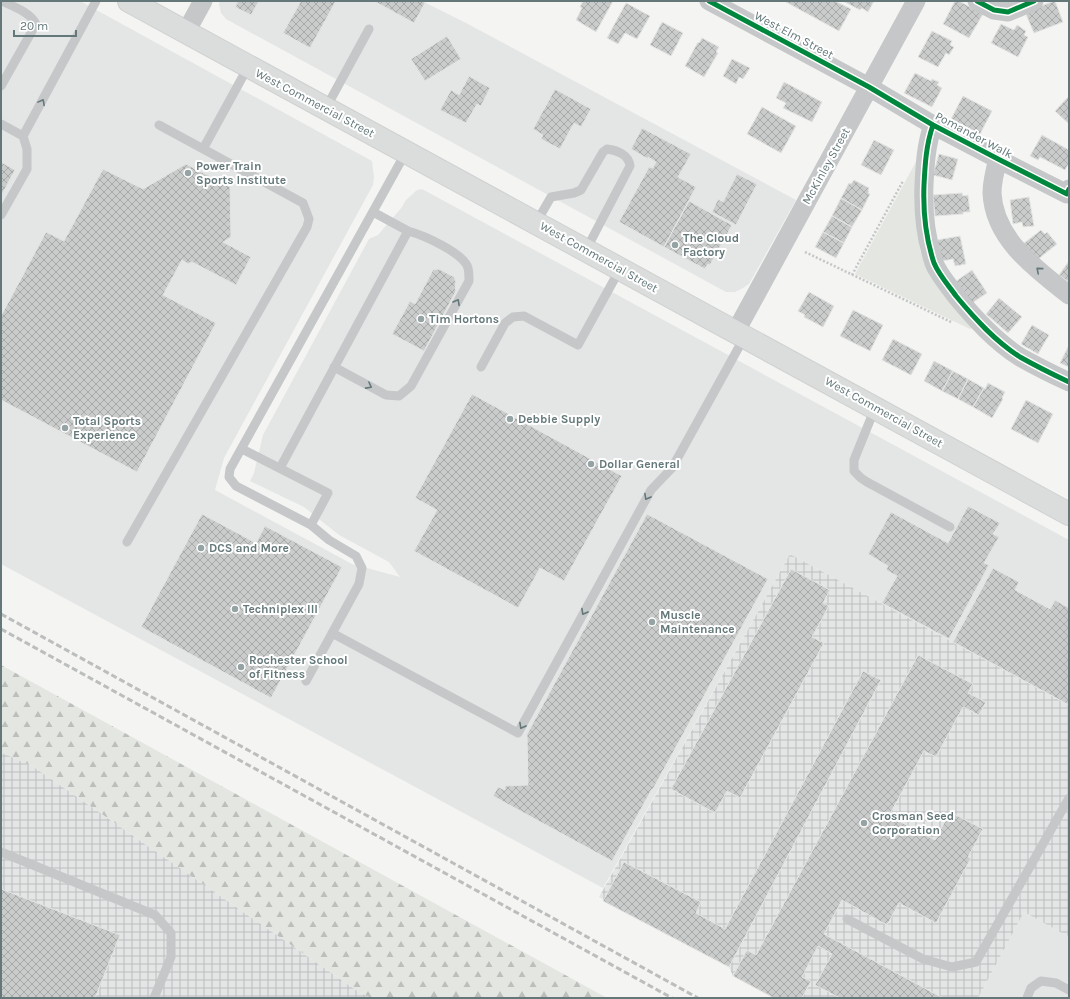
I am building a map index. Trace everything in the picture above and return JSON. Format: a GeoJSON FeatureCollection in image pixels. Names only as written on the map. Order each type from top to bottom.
{"type":"FeatureCollection","features":[{"type":"Feature","properties":{"kind":"main road","name":"West Commercial Street"},"geometry":{"type":"LineString","coordinates":[[129,1],[1069,514]]}},
{"type":"Feature","properties":{"kind":"street"},"geometry":{"type":"LineString","coordinates":[[186,32],[203,1]]}},
{"type":"Feature","properties":{"kind":"street","name":"West Elm Street"},"geometry":{"type":"LineString","coordinates":[[709,1],[868,87]]}},
{"type":"Feature","properties":{"kind":"street","name":"McKinley Street"},"geometry":{"type":"LineString","coordinates":[[740,334],[868,87],[916,1]]}},
{"type":"Feature","properties":{"kind":"street"},"geometry":{"type":"LineString","coordinates":[[977,1],[994,10],[1008,12],[1034,1]]}},
{"type":"Feature","properties":{"kind":"street","name":"Pomander Walk"},"geometry":{"type":"LineString","coordinates":[[868,87],[933,125],[1068,193]]}},
{"type":"Feature","properties":{"kind":"street"},"geometry":{"type":"LineString","coordinates":[[933,125],[929,137],[926,156],[924,199],[929,243],[935,265],[946,284],[971,314],[1000,341],[1019,356],[1069,382]]}},
{"type":"Feature","properties":{"kind":"street"},"geometry":{"type":"LineString","coordinates":[[998,159],[992,192],[997,218],[1002,229],[1032,265],[1069,295]]}},
{"type":"Feature","properties":{"kind":"lane"},"geometry":{"type":"LineString","coordinates":[[1,86],[36,24],[28,15],[2,1]]}},
{"type":"Feature","properties":{"kind":"lane"},"geometry":{"type":"LineString","coordinates":[[1,215],[27,169],[27,150],[23,136],[96,1]]}},
{"type":"Feature","properties":{"kind":"lane"},"geometry":{"type":"LineString","coordinates":[[326,108],[369,29]]}},
{"type":"Feature","properties":{"kind":"lane"},"geometry":{"type":"LineString","coordinates":[[203,149],[248,67]]}},
{"type":"Feature","properties":{"kind":"lane"},"geometry":{"type":"LineString","coordinates":[[1,124],[23,136]]}},
{"type":"Feature","properties":{"kind":"lane"},"geometry":{"type":"LineString","coordinates":[[127,542],[307,227],[309,219],[303,203],[159,125]]}},
{"type":"Feature","properties":{"kind":"lane"},"geometry":{"type":"LineString","coordinates":[[536,223],[551,197],[574,193],[581,190],[603,152],[607,149],[614,150],[630,161],[630,166],[586,250]]}},
{"type":"Feature","properties":{"kind":"lane"},"geometry":{"type":"LineString","coordinates":[[306,681],[359,584],[362,568],[356,556],[329,540],[311,525],[236,486],[229,477],[230,469],[406,152]]}},
{"type":"Feature","properties":{"kind":"lane"},"geometry":{"type":"LineString","coordinates":[[334,367],[386,395],[399,396],[411,386],[469,281],[468,267],[458,255],[373,212]]}},
{"type":"Feature","properties":{"kind":"lane"},"geometry":{"type":"LineString","coordinates":[[280,468],[408,231]]}},
{"type":"Feature","properties":{"kind":"lane"},"geometry":{"type":"LineString","coordinates":[[480,366],[505,323],[513,317],[524,316],[578,345],[620,269]]}},
{"type":"Feature","properties":{"kind":"lane"},"geometry":{"type":"LineString","coordinates":[[332,634],[518,734],[651,490],[672,468],[740,334]]}},
{"type":"Feature","properties":{"kind":"lane"},"geometry":{"type":"LineString","coordinates":[[875,408],[854,460],[854,471],[867,482],[950,527]]}},
{"type":"Feature","properties":{"kind":"lane"},"geometry":{"type":"LineString","coordinates":[[242,449],[328,492],[311,525]]}},
{"type":"Feature","properties":{"kind":"lane"},"geometry":{"type":"LineString","coordinates":[[847,920],[923,959],[952,967],[976,962],[1069,798]]}},
{"type":"Feature","properties":{"kind":"lane"},"geometry":{"type":"LineString","coordinates":[[1,852],[155,914],[171,932],[171,957],[154,998]]}},
{"type":"Feature","properties":{"kind":"lane"},"geometry":{"type":"LineString","coordinates":[[1027,998],[1031,988],[1041,981],[1056,983],[1069,990]]}},
{"type":"Feature","properties":{"kind":"path"},"geometry":{"type":"LineString","coordinates":[[852,275],[917,155],[926,156]]}},
{"type":"Feature","properties":{"kind":"path"},"geometry":{"type":"LineString","coordinates":[[805,252],[951,322]]}},
{"type":"Feature","properties":{"kind":"shaded area"},"geometry":{"type":"Polygon","coordinates":[[[1,1],[80,1],[372,161],[374,177],[373,185],[224,458],[215,490],[352,564],[400,577],[389,562],[339,535],[304,507],[250,481],[254,473],[263,435],[369,239],[378,235],[402,207],[406,200],[417,190],[422,189],[1069,540],[1069,705],[790,554],[603,888],[1,564],[1,1]]]}},
{"type":"Feature","properties":{"kind":"shaded area"},"geometry":{"type":"Polygon","coordinates":[[[220,1],[422,1],[466,23],[796,200],[749,284],[735,292],[726,292],[226,19],[221,13],[219,4],[220,1]]]}},
{"type":"Feature","properties":{"kind":"shaded area"},"geometry":{"type":"Polygon","coordinates":[[[790,554],[1069,705],[1069,937],[1024,912],[978,998],[774,998],[733,976],[729,967],[599,897],[790,554]]]}},
{"type":"Feature","properties":{"kind":"shaded area"},"geometry":{"type":"Polygon","coordinates":[[[1,752],[34,767],[359,992],[371,998],[1,998],[1,752]]]}},
{"type":"Feature","properties":{"kind":"shaded area"},"geometry":{"type":"Polygon","coordinates":[[[1024,912],[1069,937],[1069,998],[978,998],[1024,912]]]}},
{"type":"Feature","properties":{"kind":"green space"},"geometry":{"type":"Polygon","coordinates":[[[917,160],[917,225],[920,250],[925,265],[972,328],[970,329],[855,274],[917,160]]]}},
{"type":"Feature","properties":{"kind":"green space"},"geometry":{"type":"Polygon","coordinates":[[[1,665],[607,998],[371,998],[359,992],[34,767],[1,752],[1,665]]]}},
{"type":"Feature","properties":{"kind":"building"},"geometry":{"type":"Polygon","coordinates":[[[238,1],[259,1],[251,15],[235,7],[238,1]]]}},
{"type":"Feature","properties":{"kind":"building"},"geometry":{"type":"Polygon","coordinates":[[[301,1],[336,1],[310,48],[283,33],[301,1]]]}},
{"type":"Feature","properties":{"kind":"building"},"geometry":{"type":"Polygon","coordinates":[[[374,1],[422,1],[425,3],[414,23],[374,1]]]}},
{"type":"Feature","properties":{"kind":"building"},"geometry":{"type":"Polygon","coordinates":[[[583,1],[613,1],[596,32],[576,20],[582,8],[580,7],[583,1]]]}},
{"type":"Feature","properties":{"kind":"building"},"geometry":{"type":"Polygon","coordinates":[[[784,1],[835,1],[851,9],[839,31],[784,1]]]}},
{"type":"Feature","properties":{"kind":"building"},"geometry":{"type":"Polygon","coordinates":[[[843,1],[874,1],[868,12],[862,8],[860,10],[843,1]]]}},
{"type":"Feature","properties":{"kind":"building"},"geometry":{"type":"Polygon","coordinates":[[[955,1],[959,1],[983,14],[969,38],[943,24],[955,1]]]}},
{"type":"Feature","properties":{"kind":"building"},"geometry":{"type":"Polygon","coordinates":[[[1054,1],[1063,22],[1034,33],[1025,12],[1054,1]]]}},
{"type":"Feature","properties":{"kind":"building"},"geometry":{"type":"Polygon","coordinates":[[[626,3],[650,16],[637,39],[625,33],[618,44],[607,38],[626,3]]]}},
{"type":"Feature","properties":{"kind":"building"},"geometry":{"type":"Polygon","coordinates":[[[662,22],[683,33],[671,56],[650,45],[662,22]]]}},
{"type":"Feature","properties":{"kind":"building"},"geometry":{"type":"Polygon","coordinates":[[[1001,24],[1014,30],[1017,25],[1026,31],[1024,35],[1028,37],[1018,57],[991,43],[1001,24]]]}},
{"type":"Feature","properties":{"kind":"building"},"geometry":{"type":"Polygon","coordinates":[[[932,31],[952,41],[950,45],[954,47],[949,55],[946,53],[938,67],[918,57],[932,31]]]}},
{"type":"Feature","properties":{"kind":"building"},"geometry":{"type":"Polygon","coordinates":[[[447,36],[461,59],[425,81],[411,59],[447,36]]]}},
{"type":"Feature","properties":{"kind":"building"},"geometry":{"type":"Polygon","coordinates":[[[702,38],[719,47],[716,52],[718,53],[704,77],[685,66],[698,42],[699,43],[702,38]]]}},
{"type":"Feature","properties":{"kind":"building"},"geometry":{"type":"Polygon","coordinates":[[[732,59],[750,68],[743,79],[739,77],[736,84],[723,76],[732,59]]]}},
{"type":"Feature","properties":{"kind":"building"},"geometry":{"type":"Polygon","coordinates":[[[915,73],[931,81],[932,79],[939,82],[937,85],[942,88],[932,107],[904,93],[915,73]]]}},
{"type":"Feature","properties":{"kind":"building"},"geometry":{"type":"Polygon","coordinates":[[[469,76],[490,88],[481,106],[477,104],[466,123],[440,110],[451,90],[459,95],[469,76]]]}},
{"type":"Feature","properties":{"kind":"building"},"geometry":{"type":"Polygon","coordinates":[[[784,82],[822,102],[812,122],[783,108],[786,103],[776,98],[784,82]]]}},
{"type":"Feature","properties":{"kind":"building"},"geometry":{"type":"Polygon","coordinates":[[[555,89],[591,109],[581,127],[574,123],[560,149],[541,139],[543,135],[533,129],[555,89]]]}},
{"type":"Feature","properties":{"kind":"building"},"geometry":{"type":"Polygon","coordinates":[[[963,96],[992,111],[980,134],[951,119],[963,96]]]}},
{"type":"Feature","properties":{"kind":"building"},"geometry":{"type":"Polygon","coordinates":[[[1069,96],[1069,124],[1055,111],[1069,96]]]}},
{"type":"Feature","properties":{"kind":"building"},"geometry":{"type":"Polygon","coordinates":[[[762,107],[796,126],[781,153],[747,134],[762,107]]]}},
{"type":"Feature","properties":{"kind":"building"},"geometry":{"type":"Polygon","coordinates":[[[642,128],[691,154],[678,177],[696,187],[664,247],[619,222],[649,167],[653,168],[656,162],[631,149],[642,128]]]}},
{"type":"Feature","properties":{"kind":"building"},"geometry":{"type":"Polygon","coordinates":[[[1042,135],[1069,150],[1069,163],[1065,170],[1040,157],[1038,160],[1030,156],[1042,135]]]}},
{"type":"Feature","properties":{"kind":"building"},"geometry":{"type":"Polygon","coordinates":[[[874,140],[894,150],[881,175],[861,165],[874,140]]]}},
{"type":"Feature","properties":{"kind":"building"},"geometry":{"type":"Polygon","coordinates":[[[939,154],[958,159],[952,180],[933,175],[939,154]]]}},
{"type":"Feature","properties":{"kind":"building"},"geometry":{"type":"Polygon","coordinates":[[[1,162],[15,170],[1,196],[1,162]]]}},
{"type":"Feature","properties":{"kind":"building"},"geometry":{"type":"Polygon","coordinates":[[[186,164],[230,187],[231,237],[223,242],[251,257],[236,285],[192,262],[188,264],[182,260],[163,295],[216,323],[137,472],[1,400],[1,316],[46,232],[64,241],[103,169],[143,189],[186,164]]]}},
{"type":"Feature","properties":{"kind":"building"},"geometry":{"type":"Polygon","coordinates":[[[737,174],[757,184],[736,225],[712,212],[718,199],[723,202],[737,174]]]}},
{"type":"Feature","properties":{"kind":"building"},"geometry":{"type":"Polygon","coordinates":[[[854,180],[869,188],[868,193],[870,194],[862,210],[841,198],[849,183],[851,184],[854,180]]]}},
{"type":"Feature","properties":{"kind":"building"},"geometry":{"type":"Polygon","coordinates":[[[962,193],[963,196],[968,195],[970,212],[935,216],[933,195],[962,193]]]}},
{"type":"Feature","properties":{"kind":"building"},"geometry":{"type":"Polygon","coordinates":[[[1029,197],[1034,226],[1023,227],[1022,222],[1013,224],[1010,200],[1029,197]]]}},
{"type":"Feature","properties":{"kind":"building"},"geometry":{"type":"Polygon","coordinates":[[[841,198],[862,210],[852,227],[832,216],[841,198]]]}},
{"type":"Feature","properties":{"kind":"building"},"geometry":{"type":"Polygon","coordinates":[[[689,201],[732,225],[710,265],[708,264],[705,269],[664,247],[689,201]]]}},
{"type":"Feature","properties":{"kind":"building"},"geometry":{"type":"Polygon","coordinates":[[[832,216],[852,227],[844,243],[823,232],[832,216]]]}},
{"type":"Feature","properties":{"kind":"building"},"geometry":{"type":"Polygon","coordinates":[[[1041,230],[1045,234],[1047,232],[1057,244],[1037,260],[1023,244],[1041,230]]]}},
{"type":"Feature","properties":{"kind":"building"},"geometry":{"type":"Polygon","coordinates":[[[823,232],[844,243],[836,258],[815,247],[823,232]]]}},
{"type":"Feature","properties":{"kind":"building"},"geometry":{"type":"Polygon","coordinates":[[[960,236],[966,264],[955,266],[953,259],[942,261],[937,240],[960,236]]]}},
{"type":"Feature","properties":{"kind":"building"},"geometry":{"type":"Polygon","coordinates":[[[1069,261],[1069,282],[1059,275],[1069,261]]]}},
{"type":"Feature","properties":{"kind":"building","name":"Tim Hortons"},"geometry":{"type":"Polygon","coordinates":[[[439,269],[454,277],[456,282],[456,291],[424,351],[392,334],[410,301],[415,304],[433,270],[439,269]]]}},
{"type":"Feature","properties":{"kind":"building"},"geometry":{"type":"Polygon","coordinates":[[[972,270],[987,293],[972,303],[955,282],[972,270]]]}},
{"type":"Feature","properties":{"kind":"building"},"geometry":{"type":"Polygon","coordinates":[[[809,292],[834,306],[823,327],[804,317],[805,315],[798,311],[809,292]]]}},
{"type":"Feature","properties":{"kind":"building"},"geometry":{"type":"Polygon","coordinates":[[[999,298],[1022,317],[1008,333],[986,314],[999,298]]]}},
{"type":"Feature","properties":{"kind":"building"},"geometry":{"type":"Polygon","coordinates":[[[853,310],[883,325],[870,351],[840,336],[853,310]]]}},
{"type":"Feature","properties":{"kind":"building"},"geometry":{"type":"Polygon","coordinates":[[[1032,325],[1049,335],[1038,354],[1021,344],[1032,325]]]}},
{"type":"Feature","properties":{"kind":"building"},"geometry":{"type":"Polygon","coordinates":[[[893,339],[922,354],[911,375],[882,360],[893,339]]]}},
{"type":"Feature","properties":{"kind":"building"},"geometry":{"type":"Polygon","coordinates":[[[1069,345],[1069,367],[1060,363],[1069,345]]]}},
{"type":"Feature","properties":{"kind":"building"},"geometry":{"type":"Polygon","coordinates":[[[934,361],[953,371],[942,391],[924,381],[934,361]]]}},
{"type":"Feature","properties":{"kind":"building"},"geometry":{"type":"Polygon","coordinates":[[[953,371],[968,379],[958,399],[942,391],[953,371]]]}},
{"type":"Feature","properties":{"kind":"building"},"geometry":{"type":"Polygon","coordinates":[[[968,379],[984,388],[973,407],[958,399],[968,379]]]}},
{"type":"Feature","properties":{"kind":"building"},"geometry":{"type":"Polygon","coordinates":[[[988,383],[1005,392],[1002,398],[1003,399],[992,418],[973,407],[988,383]]]}},
{"type":"Feature","properties":{"kind":"building"},"geometry":{"type":"Polygon","coordinates":[[[472,394],[622,476],[564,581],[540,568],[518,608],[414,551],[437,510],[415,498],[472,394]]]}},
{"type":"Feature","properties":{"kind":"building"},"geometry":{"type":"Polygon","coordinates":[[[1026,400],[1053,414],[1038,443],[1011,429],[1026,400]]]}},
{"type":"Feature","properties":{"kind":"building"},"geometry":{"type":"Polygon","coordinates":[[[968,506],[1000,523],[993,534],[999,537],[984,563],[989,565],[949,639],[882,603],[897,576],[886,570],[888,566],[868,554],[891,512],[948,543],[968,506]]]}},
{"type":"Feature","properties":{"kind":"building","name":"Techniplex III"},"geometry":{"type":"Polygon","coordinates":[[[202,514],[256,543],[265,526],[342,567],[271,698],[141,627],[202,514]]]}},
{"type":"Feature","properties":{"kind":"building"},"geometry":{"type":"Polygon","coordinates":[[[647,514],[768,579],[612,861],[493,796],[498,787],[505,790],[505,786],[528,785],[527,734],[647,514]]]}},
{"type":"Feature","properties":{"kind":"building"},"geometry":{"type":"Polygon","coordinates":[[[993,568],[1019,582],[1015,590],[1050,609],[1055,600],[1069,608],[1069,705],[953,642],[993,568]]]}},
{"type":"Feature","properties":{"kind":"building"},"geometry":{"type":"Polygon","coordinates":[[[791,569],[830,590],[823,603],[829,606],[812,637],[824,643],[740,798],[727,791],[715,813],[671,789],[791,569]]]}},
{"type":"Feature","properties":{"kind":"building","name":"Crosman Seed Corporation"},"geometry":{"type":"Polygon","coordinates":[[[918,655],[973,684],[968,693],[986,702],[979,715],[963,707],[936,757],[924,751],[889,816],[935,840],[950,812],[983,829],[968,857],[971,858],[936,923],[899,903],[887,925],[842,900],[824,934],[943,998],[840,998],[815,985],[832,954],[818,946],[802,977],[811,981],[802,998],[774,998],[733,976],[747,950],[756,955],[918,655]]]}},
{"type":"Feature","properties":{"kind":"building"},"geometry":{"type":"Polygon","coordinates":[[[863,671],[881,680],[729,967],[603,901],[624,862],[701,902],[696,913],[725,929],[863,671]]]}},
{"type":"Feature","properties":{"kind":"building"},"geometry":{"type":"Polygon","coordinates":[[[1,889],[120,935],[95,998],[1,998],[1,889]]]}},
{"type":"Feature","properties":{"kind":"railway"},"geometry":{"type":"LineString","coordinates":[[1,614],[698,998]]}},
{"type":"Feature","properties":{"kind":"railway"},"geometry":{"type":"LineString","coordinates":[[1,629],[672,998]]}},
{"type":"Feature","properties":{"kind":"cycle path"},"geometry":{"type":"LineString","coordinates":[[709,1],[869,87],[933,125],[998,159],[1067,194],[1069,189]]}},
{"type":"Feature","properties":{"kind":"cycle path"},"geometry":{"type":"LineString","coordinates":[[977,1],[994,10],[1008,12],[1034,1]]}},
{"type":"Feature","properties":{"kind":"cycle path"},"geometry":{"type":"LineString","coordinates":[[933,125],[926,155],[924,204],[929,244],[936,267],[963,305],[1002,344],[1020,357],[1069,382]]}},
{"type":"Feature","properties":{"kind":"place","name":"Power Train Sports Institute"},"geometry":{"type":"Point","coordinates":[188,173]}},
{"type":"Feature","properties":{"kind":"place","name":"The Cloud Factory"},"geometry":{"type":"Point","coordinates":[675,245]}},
{"type":"Feature","properties":{"kind":"place","name":"Tim Hortons"},"geometry":{"type":"Point","coordinates":[421,319]}},
{"type":"Feature","properties":{"kind":"place","name":"Debbie Supply"},"geometry":{"type":"Point","coordinates":[510,419]}},
{"type":"Feature","properties":{"kind":"place","name":"Total Sports Experience"},"geometry":{"type":"Point","coordinates":[65,428]}},
{"type":"Feature","properties":{"kind":"place","name":"Dollar General"},"geometry":{"type":"Point","coordinates":[591,464]}},
{"type":"Feature","properties":{"kind":"place","name":"DCS and More"},"geometry":{"type":"Point","coordinates":[201,548]}},
{"type":"Feature","properties":{"kind":"place","name":"Techniplex III"},"geometry":{"type":"Point","coordinates":[235,609]}},
{"type":"Feature","properties":{"kind":"place","name":"Muscle Maintenance"},"geometry":{"type":"Point","coordinates":[652,622]}},
{"type":"Feature","properties":{"kind":"place","name":"Rochester School of Fitness"},"geometry":{"type":"Point","coordinates":[241,667]}},
{"type":"Feature","properties":{"kind":"place","name":"Crosman Seed Corporation"},"geometry":{"type":"Point","coordinates":[864,823]}}]}
